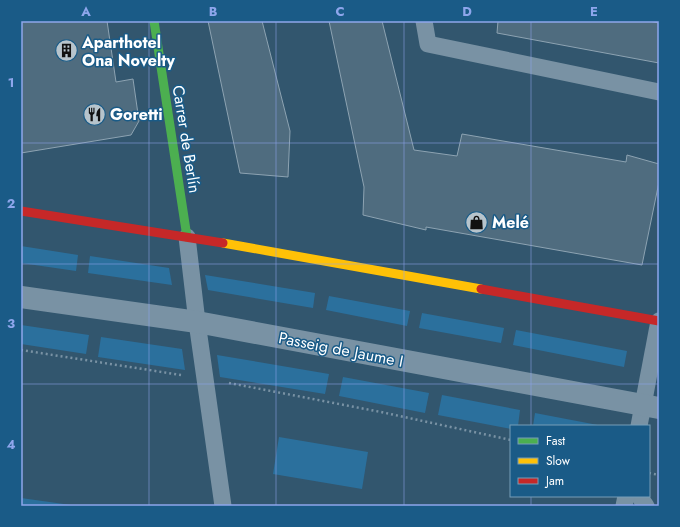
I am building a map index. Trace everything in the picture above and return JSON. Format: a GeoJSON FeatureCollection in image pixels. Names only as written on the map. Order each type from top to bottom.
{"type":"FeatureCollection","features":[{"type":"Feature","properties":{"kind":"street","name":"Carrer de Berlín"},"geometry":{"type":"LineString","coordinates":[[154,21],[187,237]]}},
{"type":"Feature","properties":{"kind":"street"},"geometry":{"type":"LineString","coordinates":[[21,211],[187,237],[659,320]]}},
{"type":"Feature","properties":{"kind":"street","name":"Passeig de Jaume I"},"geometry":{"type":"LineString","coordinates":[[21,297],[197,322],[651,406]]}},
{"type":"Feature","properties":{"kind":"lane"},"geometry":{"type":"LineString","coordinates":[[424,21],[428,44],[659,92]]}},
{"type":"Feature","properties":{"kind":"lane"},"geometry":{"type":"LineString","coordinates":[[187,237],[197,322],[223,506]]}},
{"type":"Feature","properties":{"kind":"lane"},"geometry":{"type":"LineString","coordinates":[[640,425],[651,406],[659,320]]}},
{"type":"Feature","properties":{"kind":"lane"},"geometry":{"type":"LineString","coordinates":[[640,497],[646,506]]}},
{"type":"Feature","properties":{"kind":"path"},"geometry":{"type":"LineString","coordinates":[[21,350],[205,378],[381,412],[510,440]]}},
{"type":"Feature","properties":{"kind":"shaded area"},"geometry":{"type":"Polygon","coordinates":[[[21,246],[78,255],[76,271],[21,263],[21,246]]]}},
{"type":"Feature","properties":{"kind":"shaded area"},"geometry":{"type":"Polygon","coordinates":[[[90,256],[169,268],[172,285],[88,273],[90,256]]]}},
{"type":"Feature","properties":{"kind":"shaded area"},"geometry":{"type":"Polygon","coordinates":[[[205,275],[315,293],[313,308],[208,290],[205,275]]]}},
{"type":"Feature","properties":{"kind":"shaded area"},"geometry":{"type":"Polygon","coordinates":[[[329,296],[410,311],[407,326],[326,310],[329,296]]]}},
{"type":"Feature","properties":{"kind":"shaded area"},"geometry":{"type":"Polygon","coordinates":[[[422,313],[504,328],[501,343],[419,328],[422,313]]]}},
{"type":"Feature","properties":{"kind":"shaded area"},"geometry":{"type":"Polygon","coordinates":[[[21,325],[89,335],[86,354],[21,344],[21,325]]]}},
{"type":"Feature","properties":{"kind":"shaded area"},"geometry":{"type":"Polygon","coordinates":[[[516,330],[627,351],[624,367],[513,345],[516,330]]]}},
{"type":"Feature","properties":{"kind":"shaded area"},"geometry":{"type":"Polygon","coordinates":[[[101,337],[182,349],[185,370],[98,357],[101,337]]]}},
{"type":"Feature","properties":{"kind":"shaded area"},"geometry":{"type":"Polygon","coordinates":[[[217,355],[329,374],[325,394],[220,377],[217,355]]]}},
{"type":"Feature","properties":{"kind":"shaded area"},"geometry":{"type":"Polygon","coordinates":[[[343,377],[429,393],[425,413],[339,396],[343,377]]]}},
{"type":"Feature","properties":{"kind":"shaded area"},"geometry":{"type":"Polygon","coordinates":[[[442,395],[520,410],[518,425],[510,425],[510,429],[438,415],[442,395]]]}},
{"type":"Feature","properties":{"kind":"shaded area"},"geometry":{"type":"Polygon","coordinates":[[[535,413],[598,425],[533,425],[535,413]]]}},
{"type":"Feature","properties":{"kind":"shaded area"},"geometry":{"type":"Polygon","coordinates":[[[279,437],[368,452],[362,489],[273,474],[279,437]]]}},
{"type":"Feature","properties":{"kind":"shaded area"},"geometry":{"type":"Polygon","coordinates":[[[21,498],[78,506],[21,506],[21,498]]]}},
{"type":"Feature","properties":{"kind":"building","name":"Aparthotel Ona Novelty"},"geometry":{"type":"Polygon","coordinates":[[[21,21],[107,21],[116,82],[133,79],[139,121],[131,135],[21,153],[21,21]]]}},
{"type":"Feature","properties":{"kind":"building"},"geometry":{"type":"Polygon","coordinates":[[[208,21],[262,21],[290,131],[288,177],[240,173],[208,21]]]}},
{"type":"Feature","properties":{"kind":"building"},"geometry":{"type":"Polygon","coordinates":[[[329,21],[382,21],[414,150],[457,156],[462,134],[626,162],[627,155],[659,164],[659,182],[642,265],[426,227],[426,230],[363,215],[364,187],[329,21]]]}},
{"type":"Feature","properties":{"kind":"building"},"geometry":{"type":"Polygon","coordinates":[[[498,21],[649,21],[659,23],[659,63],[497,33],[498,21]]]}},
{"type":"Feature","properties":{"kind":"traffic: fast"},"geometry":{"type":"LineString","coordinates":[[154,21],[187,237]]}},
{"type":"Feature","properties":{"kind":"traffic: slow"},"geometry":{"type":"LineString","coordinates":[[223,243],[481,289]]}},
{"type":"Feature","properties":{"kind":"traffic: jam"},"geometry":{"type":"LineString","coordinates":[[21,211],[223,243]]}},
{"type":"Feature","properties":{"kind":"traffic: jam"},"geometry":{"type":"LineString","coordinates":[[481,289],[659,321]]}},
{"type":"Feature","properties":{"kind":"place","name":"Aparthotel Ona Novelty"},"geometry":{"type":"Point","coordinates":[66,51]}},
{"type":"Feature","properties":{"kind":"place","name":"Goretti"},"geometry":{"type":"Point","coordinates":[94,114]}},
{"type":"Feature","properties":{"kind":"place","name":"Melé"},"geometry":{"type":"Point","coordinates":[477,222]}}]}
